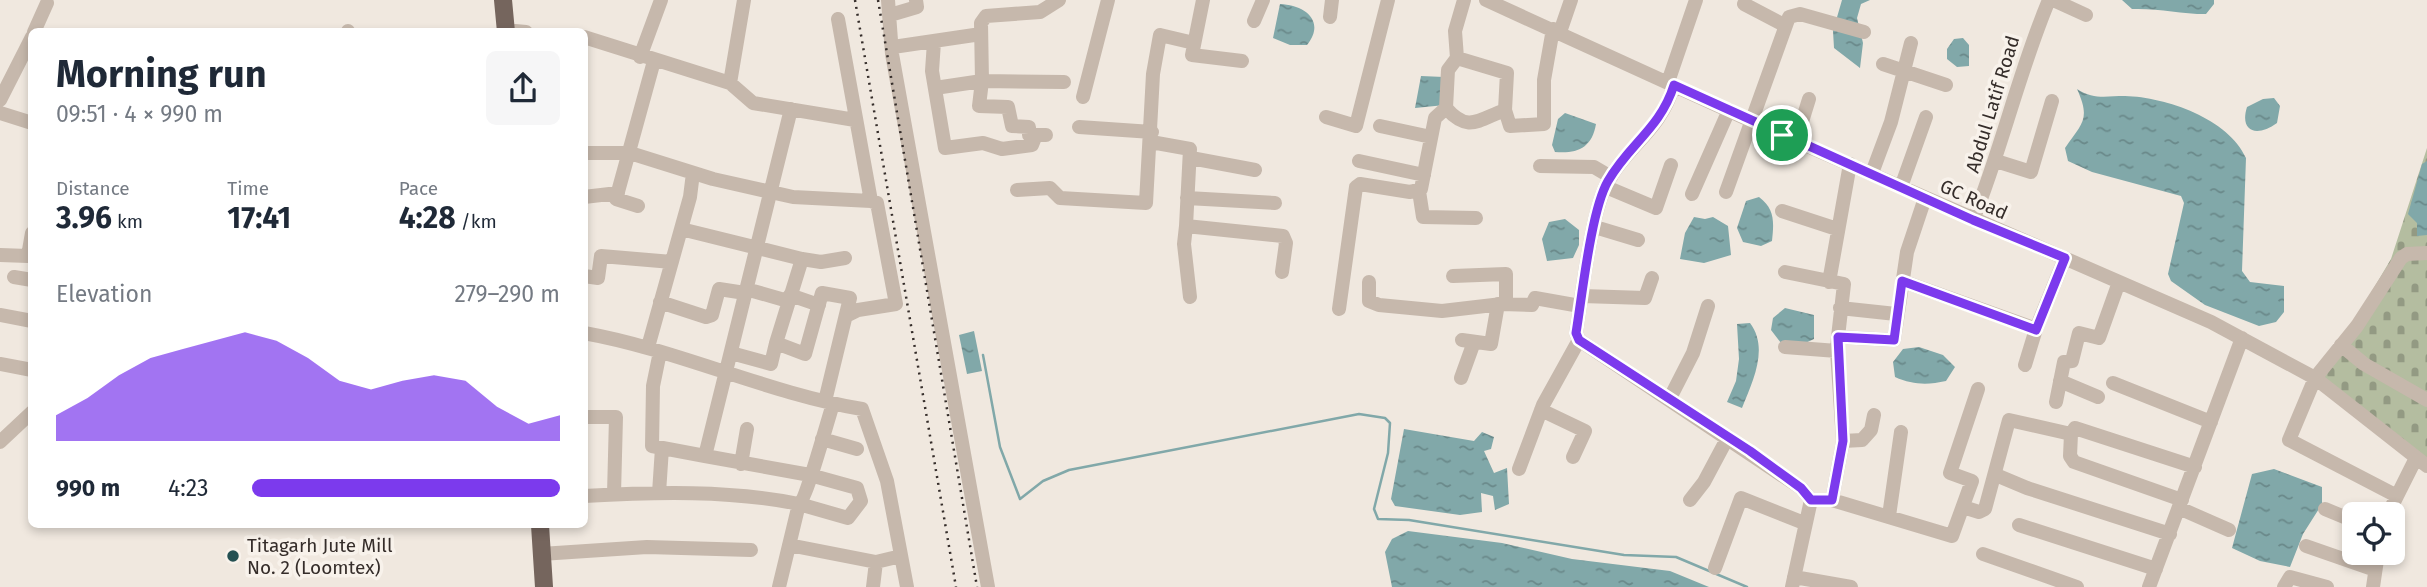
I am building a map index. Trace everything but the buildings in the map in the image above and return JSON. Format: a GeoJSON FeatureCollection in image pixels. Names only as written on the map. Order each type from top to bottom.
{"type":"FeatureCollection","features":[{"type":"Feature","properties":{"kind":"main road"},"geometry":{"type":"LineString","coordinates":[[503,0],[506,28]]}},
{"type":"Feature","properties":{"kind":"main road"},"geometry":{"type":"LineString","coordinates":[[513,0],[515,28]]}},
{"type":"Feature","properties":{"kind":"main road"},"geometry":{"type":"LineString","coordinates":[[528,528],[531,587]]}},
{"type":"Feature","properties":{"kind":"main road"},"geometry":{"type":"LineString","coordinates":[[540,528],[544,587]]}},
{"type":"Feature","properties":{"kind":"street"},"geometry":{"type":"LineString","coordinates":[[638,206],[616,200],[630,153],[661,0]]}},
{"type":"Feature","properties":{"kind":"street"},"geometry":{"type":"LineString","coordinates":[[730,83],[744,0]]}},
{"type":"Feature","properties":{"kind":"street"},"geometry":{"type":"LineString","coordinates":[[916,0],[917,7],[889,7],[893,47],[953,408],[988,587]]}},
{"type":"Feature","properties":{"kind":"street"},"geometry":{"type":"LineString","coordinates":[[934,42],[932,71],[945,148],[983,143],[1003,149],[1032,145],[1041,135],[1029,135],[1029,127],[1012,126],[1008,107],[979,106],[982,81],[981,23],[986,16],[1040,12],[1059,0]]}},
{"type":"Feature","properties":{"kind":"street"},"geometry":{"type":"LineString","coordinates":[[1083,97],[1108,0]]}},
{"type":"Feature","properties":{"kind":"street"},"geometry":{"type":"LineString","coordinates":[[1203,0],[1192,55],[1242,61]]}},
{"type":"Feature","properties":{"kind":"street"},"geometry":{"type":"LineString","coordinates":[[1254,21],[1264,0]]}},
{"type":"Feature","properties":{"kind":"street"},"geometry":{"type":"LineString","coordinates":[[1330,17],[1332,0]]}},
{"type":"Feature","properties":{"kind":"street"},"geometry":{"type":"LineString","coordinates":[[1326,117],[1356,126],[1388,0]]}},
{"type":"Feature","properties":{"kind":"street"},"geometry":{"type":"LineString","coordinates":[[1464,0],[1455,31],[1457,58],[1448,70],[1446,108],[1457,121],[1468,124],[1505,110]]}},
{"type":"Feature","properties":{"kind":"street","name":"GC Road"},"geometry":{"type":"LineString","coordinates":[[1486,0],[1796,141],[2242,338],[2315,378],[2421,462]]}},
{"type":"Feature","properties":{"kind":"street"},"geometry":{"type":"LineString","coordinates":[[1457,58],[1507,73],[1505,110],[1510,126],[1544,124],[1544,80],[1556,31],[1572,0]]}},
{"type":"Feature","properties":{"kind":"street"},"geometry":{"type":"LineString","coordinates":[[1696,0],[1671,83],[1667,107],[1655,126],[1608,182],[1595,227],[1576,333],[1579,340],[1671,398],[1801,488],[1811,500]]}},
{"type":"Feature","properties":{"kind":"street"},"geometry":{"type":"LineString","coordinates":[[2051,0],[2086,15]]}},
{"type":"Feature","properties":{"kind":"street","name":"Abdul Latif Road"},"geometry":{"type":"LineString","coordinates":[[1973,220],[1996,161],[2029,45],[2051,0]]}},
{"type":"Feature","properties":{"kind":"street"},"geometry":{"type":"LineString","coordinates":[[36,28],[47,3]]}},
{"type":"Feature","properties":{"kind":"street"},"geometry":{"type":"LineString","coordinates":[[1744,4],[1784,25]]}},
{"type":"Feature","properties":{"kind":"street"},"geometry":{"type":"LineString","coordinates":[[1726,192],[1789,17],[1800,14],[1864,32]]}},
{"type":"Feature","properties":{"kind":"street"},"geometry":{"type":"LineString","coordinates":[[838,19],[871,201]]}},
{"type":"Feature","properties":{"kind":"street"},"geometry":{"type":"LineString","coordinates":[[893,47],[981,34]]}},
{"type":"Feature","properties":{"kind":"street"},"geometry":{"type":"LineString","coordinates":[[1017,190],[1050,188],[1060,198],[1143,205],[1147,199],[1153,74],[1160,35],[1194,43]]}},
{"type":"Feature","properties":{"kind":"street"},"geometry":{"type":"LineString","coordinates":[[588,38],[730,83],[753,103],[855,120]]}},
{"type":"Feature","properties":{"kind":"street"},"geometry":{"type":"LineString","coordinates":[[1872,173],[1891,122],[1911,43]]}},
{"type":"Feature","properties":{"kind":"street"},"geometry":{"type":"LineString","coordinates":[[0,99],[28,49]]}},
{"type":"Feature","properties":{"kind":"street"},"geometry":{"type":"LineString","coordinates":[[1883,64],[1946,85]]}},
{"type":"Feature","properties":{"kind":"street"},"geometry":{"type":"LineString","coordinates":[[935,88],[982,81],[1065,82]]}},
{"type":"Feature","properties":{"kind":"street"},"geometry":{"type":"LineString","coordinates":[[1796,141],[1810,99]]}},
{"type":"Feature","properties":{"kind":"street"},"geometry":{"type":"LineString","coordinates":[[1996,161],[2031,172],[2052,101]]}},
{"type":"Feature","properties":{"kind":"street"},"geometry":{"type":"LineString","coordinates":[[1446,108],[1434,118],[1419,191],[1423,217],[1476,218]]}},
{"type":"Feature","properties":{"kind":"street"},"geometry":{"type":"LineString","coordinates":[[705,456],[791,109]]}},
{"type":"Feature","properties":{"kind":"street"},"geometry":{"type":"LineString","coordinates":[[1692,194],[1730,110]]}},
{"type":"Feature","properties":{"kind":"street"},"geometry":{"type":"LineString","coordinates":[[0,113],[28,122]]}},
{"type":"Feature","properties":{"kind":"street"},"geometry":{"type":"LineString","coordinates":[[1901,187],[1926,117]]}},
{"type":"Feature","properties":{"kind":"street"},"geometry":{"type":"LineString","coordinates":[[1380,126],[1431,137]]}},
{"type":"Feature","properties":{"kind":"street"},"geometry":{"type":"LineString","coordinates":[[1079,127],[1152,137],[1190,149],[1184,244],[1190,297]]}},
{"type":"Feature","properties":{"kind":"street"},"geometry":{"type":"LineString","coordinates":[[588,153],[630,153],[693,173],[771,192],[806,198],[877,203],[896,304],[858,310],[848,315]]}},
{"type":"Feature","properties":{"kind":"street"},"geometry":{"type":"LineString","coordinates":[[1191,158],[1255,170]]}},
{"type":"Feature","properties":{"kind":"street"},"geometry":{"type":"LineString","coordinates":[[1359,162],[1424,175]]}},
{"type":"Feature","properties":{"kind":"street"},"geometry":{"type":"LineString","coordinates":[[1829,282],[1850,164]]}},
{"type":"Feature","properties":{"kind":"street"},"geometry":{"type":"LineString","coordinates":[[1540,166],[1594,167],[1608,182],[1656,208],[1671,165]]}},
{"type":"Feature","properties":{"kind":"street"},"geometry":{"type":"LineString","coordinates":[[588,496],[659,493],[799,505],[848,518],[861,501],[857,488],[810,475],[652,446],[654,349],[660,302],[681,229],[693,173]]}},
{"type":"Feature","properties":{"kind":"street"},"geometry":{"type":"LineString","coordinates":[[1339,309],[1356,187],[1360,184],[1419,191]]}},
{"type":"Feature","properties":{"kind":"street"},"geometry":{"type":"LineString","coordinates":[[588,197],[618,193]]}},
{"type":"Feature","properties":{"kind":"street"},"geometry":{"type":"LineString","coordinates":[[1187,198],[1275,203]]}},
{"type":"Feature","properties":{"kind":"street"},"geometry":{"type":"LineString","coordinates":[[1785,347],[1894,340],[1907,251],[1925,198]]}},
{"type":"Feature","properties":{"kind":"street"},"geometry":{"type":"LineString","coordinates":[[1782,211],[1837,229]]}},
{"type":"Feature","properties":{"kind":"street"},"geometry":{"type":"LineString","coordinates":[[1186,226],[1283,236],[1286,243],[1282,272]]}},
{"type":"Feature","properties":{"kind":"street"},"geometry":{"type":"LineString","coordinates":[[1595,227],[1638,240]]}},
{"type":"Feature","properties":{"kind":"street"},"geometry":{"type":"LineString","coordinates":[[681,229],[802,259],[821,261],[845,258]]}},
{"type":"Feature","properties":{"kind":"street"},"geometry":{"type":"LineString","coordinates":[[0,255],[27,256],[28,251]]}},
{"type":"Feature","properties":{"kind":"street"},"geometry":{"type":"LineString","coordinates":[[2395,495],[2289,440],[2315,378],[2342,345],[2401,258],[2407,254],[2427,253]]}},
{"type":"Feature","properties":{"kind":"street"},"geometry":{"type":"LineString","coordinates":[[588,277],[597,278],[601,256],[672,262]]}},
{"type":"Feature","properties":{"kind":"street"},"geometry":{"type":"LineString","coordinates":[[2025,365],[2065,258]]}},
{"type":"Feature","properties":{"kind":"street"},"geometry":{"type":"LineString","coordinates":[[731,353],[771,364],[802,259]]}},
{"type":"Feature","properties":{"kind":"street"},"geometry":{"type":"LineString","coordinates":[[1785,272],[1844,284],[1838,344],[1843,441],[1832,500]]}},
{"type":"Feature","properties":{"kind":"street"},"geometry":{"type":"LineString","coordinates":[[1453,276],[1506,274],[1502,304],[1491,344],[1468,341],[1461,378]]}},
{"type":"Feature","properties":{"kind":"street"},"geometry":{"type":"LineString","coordinates":[[14,277],[28,279]]}},
{"type":"Feature","properties":{"kind":"street"},"geometry":{"type":"LineString","coordinates":[[1369,282],[1369,300],[1379,305],[1442,311],[1502,304],[1532,305],[1535,298],[1581,301],[1646,299],[1652,278]]}},
{"type":"Feature","properties":{"kind":"street"},"geometry":{"type":"LineString","coordinates":[[1902,281],[2036,330]]}},
{"type":"Feature","properties":{"kind":"street"},"geometry":{"type":"LineString","coordinates":[[2056,402],[2063,362],[2072,361],[2079,333],[2099,338],[2119,282]]}},
{"type":"Feature","properties":{"kind":"street"},"geometry":{"type":"LineString","coordinates":[[660,302],[706,317],[712,315],[715,309],[719,289],[746,291],[819,305]]}},
{"type":"Feature","properties":{"kind":"street"},"geometry":{"type":"LineString","coordinates":[[776,343],[805,354],[822,293],[850,298],[822,439],[804,501],[799,505],[779,587]]}},
{"type":"Feature","properties":{"kind":"street"},"geometry":{"type":"LineString","coordinates":[[1671,398],[1693,353],[1708,306]]}},
{"type":"Feature","properties":{"kind":"street"},"geometry":{"type":"LineString","coordinates":[[1840,308],[1896,314]]}},
{"type":"Feature","properties":{"kind":"street"},"geometry":{"type":"LineString","coordinates":[[0,315],[28,320]]}},
{"type":"Feature","properties":{"kind":"street"},"geometry":{"type":"LineString","coordinates":[[588,334],[654,349],[829,402],[862,408],[887,481],[907,587]]}},
{"type":"Feature","properties":{"kind":"street"},"geometry":{"type":"LineString","coordinates":[[2020,525],[2154,581],[2242,338]]}},
{"type":"Feature","properties":{"kind":"street"},"geometry":{"type":"LineString","coordinates":[[1518,469],[1541,410],[1564,363],[1579,340]]}},
{"type":"Feature","properties":{"kind":"street"},"geometry":{"type":"LineString","coordinates":[[2342,345],[2364,364],[2427,400]]}},
{"type":"Feature","properties":{"kind":"street"},"geometry":{"type":"LineString","coordinates":[[0,364],[28,369]]}},
{"type":"Feature","properties":{"kind":"street"},"geometry":{"type":"LineString","coordinates":[[2060,381],[2098,397]]}},
{"type":"Feature","properties":{"kind":"street"},"geometry":{"type":"LineString","coordinates":[[2113,383],[2211,422]]}},
{"type":"Feature","properties":{"kind":"street"},"geometry":{"type":"LineString","coordinates":[[1811,500],[1832,500],[1952,536],[1972,481],[1950,473],[1978,389]]}},
{"type":"Feature","properties":{"kind":"street"},"geometry":{"type":"LineString","coordinates":[[1541,410],[1585,431],[1573,457]]}},
{"type":"Feature","properties":{"kind":"street"},"geometry":{"type":"LineString","coordinates":[[1843,441],[1862,440],[1871,430],[1874,415]]}},
{"type":"Feature","properties":{"kind":"street"},"geometry":{"type":"LineString","coordinates":[[2,439],[28,416]]}},
{"type":"Feature","properties":{"kind":"street"},"geometry":{"type":"LineString","coordinates":[[588,417],[616,417],[614,494]]}},
{"type":"Feature","properties":{"kind":"street"},"geometry":{"type":"LineString","coordinates":[[1962,507],[1983,511],[1996,475],[2009,420],[2071,434]]}},
{"type":"Feature","properties":{"kind":"street"},"geometry":{"type":"LineString","coordinates":[[2194,467],[2075,428],[2071,434],[2070,456],[2074,462],[2181,504],[2229,530]]}},
{"type":"Feature","properties":{"kind":"street"},"geometry":{"type":"LineString","coordinates":[[741,464],[747,429]]}},
{"type":"Feature","properties":{"kind":"street"},"geometry":{"type":"LineString","coordinates":[[1889,516],[1900,432]]}},
{"type":"Feature","properties":{"kind":"street"},"geometry":{"type":"LineString","coordinates":[[1690,500],[1704,482],[1728,437]]}},
{"type":"Feature","properties":{"kind":"street"},"geometry":{"type":"LineString","coordinates":[[822,439],[857,449]]}},
{"type":"Feature","properties":{"kind":"street"},"geometry":{"type":"LineString","coordinates":[[659,493],[662,448]]}},
{"type":"Feature","properties":{"kind":"street"},"geometry":{"type":"LineString","coordinates":[[2392,502],[2421,462]]}},
{"type":"Feature","properties":{"kind":"street"},"geometry":{"type":"LineString","coordinates":[[1996,475],[2027,488],[2170,534]]}},
{"type":"Feature","properties":{"kind":"street"},"geometry":{"type":"LineString","coordinates":[[1716,568],[1741,498],[1804,523]]}},
{"type":"Feature","properties":{"kind":"street"},"geometry":{"type":"LineString","coordinates":[[1811,500],[1793,582],[1851,587]]}},
{"type":"Feature","properties":{"kind":"street"},"geometry":{"type":"LineString","coordinates":[[2325,509],[2342,516]]}},
{"type":"Feature","properties":{"kind":"street"},"geometry":{"type":"LineString","coordinates":[[789,545],[876,562],[901,556]]}},
{"type":"Feature","properties":{"kind":"street"},"geometry":{"type":"LineString","coordinates":[[2306,546],[2375,570]]}},
{"type":"Feature","properties":{"kind":"street"},"geometry":{"type":"LineString","coordinates":[[541,554],[647,547],[751,550]]}},
{"type":"Feature","properties":{"kind":"street"},"geometry":{"type":"LineString","coordinates":[[1983,554],[2077,587]]}},
{"type":"Feature","properties":{"kind":"street"},"geometry":{"type":"LineString","coordinates":[[873,587],[876,562]]}},
{"type":"Feature","properties":{"kind":"street"},"geometry":{"type":"LineString","coordinates":[[2374,587],[2376,565]]}},
{"type":"Feature","properties":{"kind":"street"},"geometry":{"type":"LineString","coordinates":[[2284,587],[2290,577],[2327,587]]}},
{"type":"Feature","properties":{"kind":"green space"},"geometry":{"type":"Polygon","coordinates":[[[2427,148],[2427,462],[2320,379],[2391,259],[2427,148]]]}},
{"type":"Feature","properties":{"kind":"water"},"geometry":{"type":"Polygon","coordinates":[[[1842,0],[1870,0],[1861,4],[1857,18],[1863,43],[1860,68],[1834,48],[1833,31],[1842,0]]]}},
{"type":"Feature","properties":{"kind":"water"},"geometry":{"type":"Polygon","coordinates":[[[2122,0],[2214,0],[2214,4],[2206,14],[2196,14],[2132,9],[2122,0]]]}},
{"type":"Feature","properties":{"kind":"water"},"geometry":{"type":"Polygon","coordinates":[[[1280,4],[1297,7],[1310,16],[1314,29],[1307,45],[1290,45],[1273,38],[1280,4]]]}},
{"type":"Feature","properties":{"kind":"water"},"geometry":{"type":"Polygon","coordinates":[[[1963,38],[1969,45],[1969,66],[1957,67],[1947,59],[1947,49],[1954,39],[1963,38]]]}},
{"type":"Feature","properties":{"kind":"water"},"geometry":{"type":"Polygon","coordinates":[[[1421,76],[1444,77],[1445,105],[1415,108],[1421,76]]]}},
{"type":"Feature","properties":{"kind":"water"},"geometry":{"type":"Polygon","coordinates":[[[2077,89],[2095,96],[2141,97],[2177,106],[2211,122],[2238,144],[2246,158],[2242,271],[2250,282],[2284,286],[2284,312],[2276,322],[2259,326],[2205,305],[2171,281],[2168,274],[2184,203],[2181,196],[2092,172],[2068,161],[2065,148],[2080,127],[2084,115],[2077,89]]]}},
{"type":"Feature","properties":{"kind":"water"},"geometry":{"type":"Polygon","coordinates":[[[2274,98],[2280,106],[2277,123],[2257,131],[2248,127],[2245,116],[2247,107],[2263,99],[2274,98]]]}},
{"type":"Feature","properties":{"kind":"water"},"geometry":{"type":"Polygon","coordinates":[[[1565,113],[1596,124],[1594,132],[1582,148],[1570,152],[1555,152],[1552,145],[1558,119],[1565,113]]]}},
{"type":"Feature","properties":{"kind":"water"},"geometry":{"type":"Polygon","coordinates":[[[2427,161],[2427,235],[2417,236],[2417,223],[2408,214],[2422,164],[2427,161]]]}},
{"type":"Feature","properties":{"kind":"water"},"geometry":{"type":"Polygon","coordinates":[[[1759,197],[1771,211],[1773,222],[1772,241],[1761,246],[1743,242],[1737,228],[1746,201],[1759,197]]]}},
{"type":"Feature","properties":{"kind":"water"},"geometry":{"type":"Polygon","coordinates":[[[1694,217],[1713,217],[1728,226],[1731,255],[1704,263],[1680,259],[1685,233],[1694,217]]]}},
{"type":"Feature","properties":{"kind":"water"},"geometry":{"type":"Polygon","coordinates":[[[1565,219],[1579,230],[1579,245],[1573,258],[1547,261],[1542,239],[1549,222],[1565,219]]]}},
{"type":"Feature","properties":{"kind":"water"},"geometry":{"type":"Polygon","coordinates":[[[1785,308],[1814,315],[1814,339],[1801,345],[1781,343],[1771,330],[1773,318],[1785,308]]]}},
{"type":"Feature","properties":{"kind":"water"},"geometry":{"type":"Polygon","coordinates":[[[1750,323],[1756,333],[1759,354],[1742,408],[1727,402],[1736,381],[1739,359],[1737,324],[1750,323]]]}},
{"type":"Feature","properties":{"kind":"water"},"geometry":{"type":"Polygon","coordinates":[[[974,331],[982,371],[967,374],[959,335],[974,331]]]}},
{"type":"Feature","properties":{"kind":"water"},"geometry":{"type":"Polygon","coordinates":[[[1919,347],[1943,355],[1955,367],[1946,381],[1920,384],[1895,377],[1893,362],[1903,349],[1919,347]]]}},
{"type":"Feature","properties":{"kind":"water"},"geometry":{"type":"Polygon","coordinates":[[[1404,429],[1474,441],[1482,432],[1494,437],[1491,449],[1484,451],[1494,473],[1507,468],[1509,504],[1495,510],[1493,496],[1481,493],[1482,512],[1460,515],[1395,506],[1391,499],[1404,429]]]}},
{"type":"Feature","properties":{"kind":"water"},"geometry":{"type":"Polygon","coordinates":[[[2274,469],[2322,487],[2322,504],[2303,534],[2290,567],[2260,561],[2232,548],[2252,474],[2274,469]]]}},
{"type":"Feature","properties":{"kind":"water"},"geometry":{"type":"Polygon","coordinates":[[[1408,531],[1502,543],[1572,559],[1670,571],[1709,587],[1392,587],[1385,552],[1392,539],[1408,531]]]}},
{"type":"Feature","properties":{"kind":"waterway"},"geometry":{"type":"LineString","coordinates":[[983,355],[1000,447],[1020,499],[1043,481],[1069,470],[1359,414],[1385,418],[1390,423],[1388,453],[1374,509],[1378,519],[1409,520],[1624,555],[1676,557],[1747,587]]}},
{"type":"Feature","properties":{"kind":"railway"},"geometry":{"type":"LineString","coordinates":[[855,0],[956,587]]}},
{"type":"Feature","properties":{"kind":"railway"},"geometry":{"type":"LineString","coordinates":[[878,0],[977,587]]}},
{"type":"Feature","properties":{"kind":"place","name":"Titagarh Jute Mill No. 2 (Loomtex)"},"geometry":{"type":"Point","coordinates":[233,556]}},
{"type":"Feature","properties":{"kind":"route"},"geometry":{"type":"LineString","coordinates":[[1674,85],[1782,135],[2065,258],[2036,330],[1902,281],[1894,340],[1838,337],[1843,441],[1832,500],[1811,500],[1801,488],[1750,451],[1579,340],[1576,333],[1599,208],[1607,182],[1655,126],[1667,107],[1674,85]]}}]}
